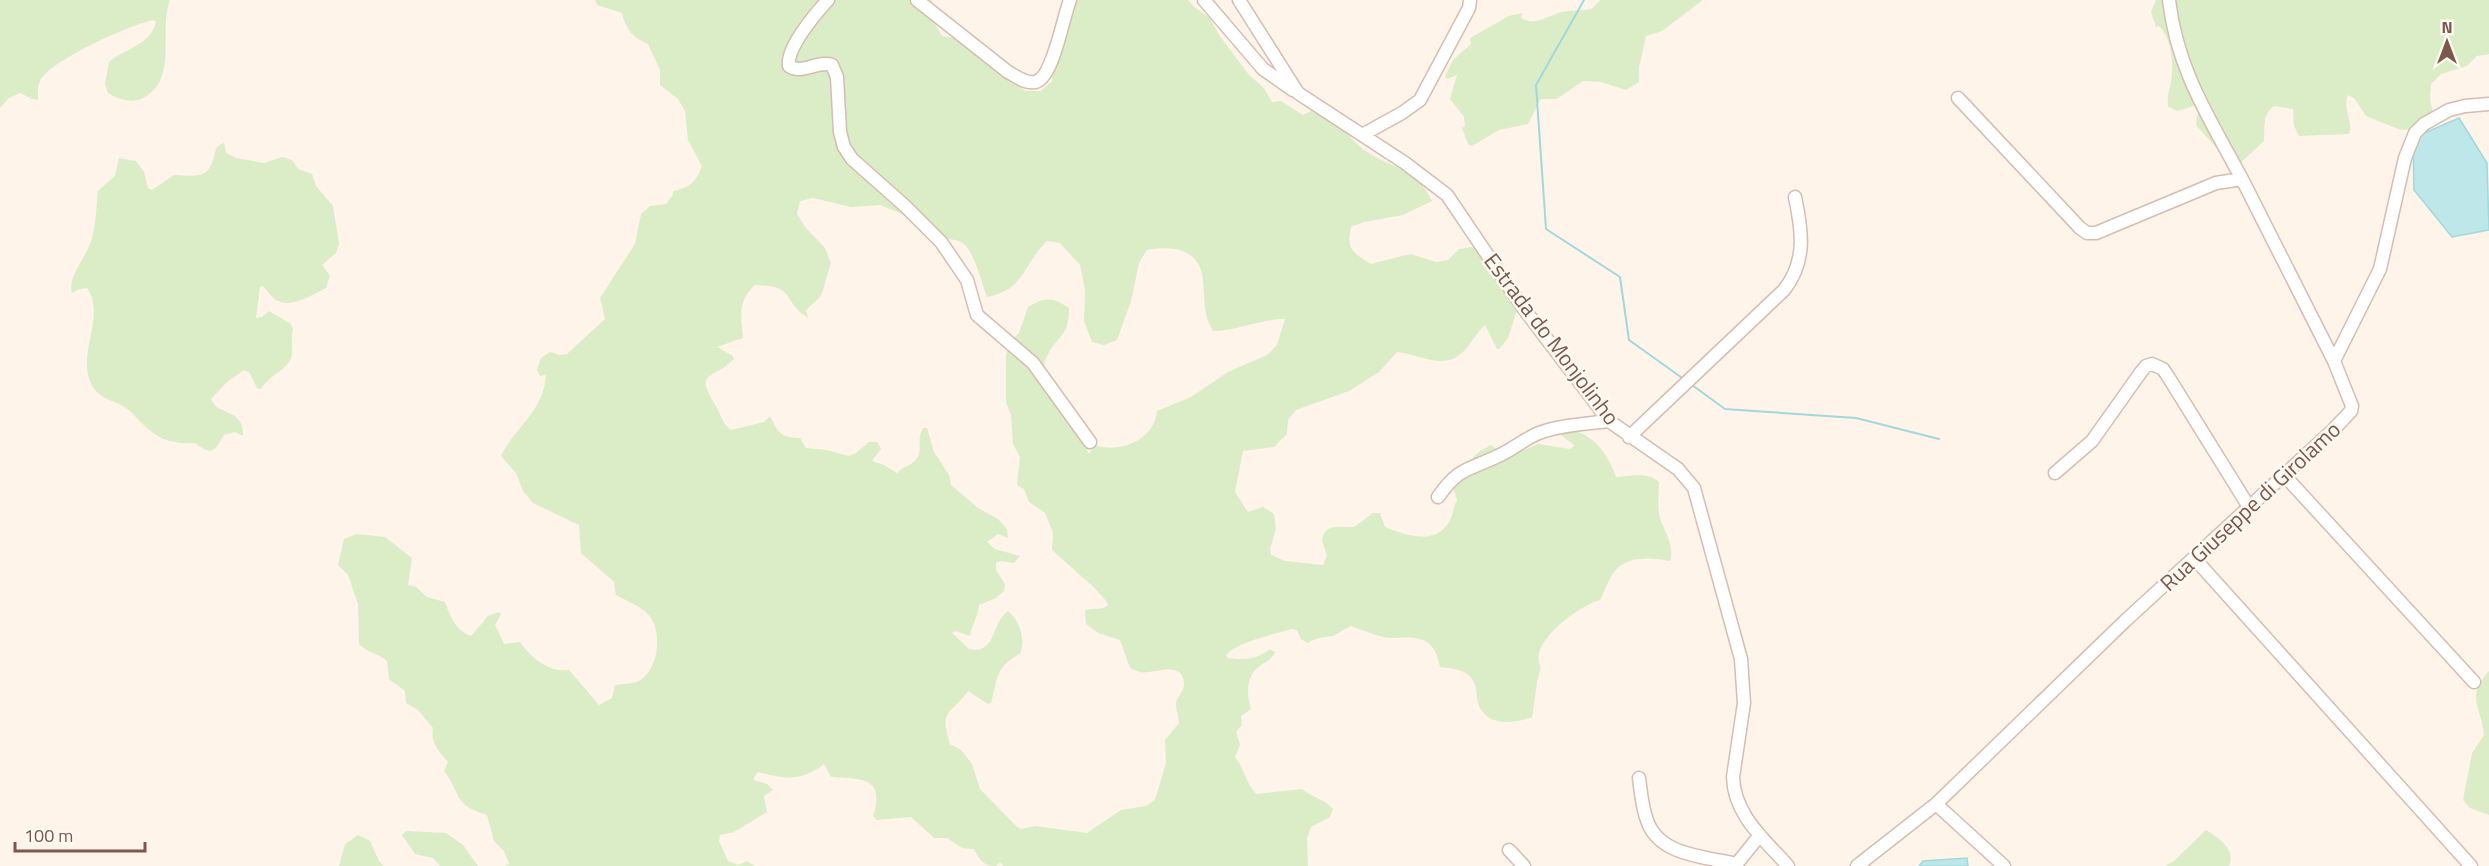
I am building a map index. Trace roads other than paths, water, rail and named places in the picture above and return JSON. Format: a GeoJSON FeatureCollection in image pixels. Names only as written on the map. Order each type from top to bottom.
{"type":"FeatureCollection","features":[{"type":"Feature","properties":{"kind":"street"},"geometry":{"type":"LineString","coordinates":[[828,0],[798,40],[788,60],[789,66],[800,69],[816,64],[832,65],[837,77],[840,132],[844,147],[852,159],[913,213],[941,242],[967,280],[977,315],[1017,347],[1032,363],[1090,442]]}},
{"type":"Feature","properties":{"kind":"street"},"geometry":{"type":"LineString","coordinates":[[917,0],[1008,72],[1019,78],[1035,82],[1040,80],[1048,70],[1070,0]]}},
{"type":"Feature","properties":{"kind":"street"},"geometry":{"type":"LineString","coordinates":[[1204,0],[1263,69],[1298,93]]}},
{"type":"Feature","properties":{"kind":"street","name":"Estrada do Monjolinho"},"geometry":{"type":"LineString","coordinates":[[1239,0],[1298,93],[1425,176],[1447,195],[1524,309],[1609,421],[1678,469],[1694,488],[1741,659],[1744,703],[1733,789],[1742,813],[1788,866]]}},
{"type":"Feature","properties":{"kind":"street"},"geometry":{"type":"LineString","coordinates":[[1362,135],[1402,113],[1420,100],[1469,8],[1470,0]]}},
{"type":"Feature","properties":{"kind":"street","name":"Rua Giuseppe di Girolamo"},"geometry":{"type":"LineString","coordinates":[[1857,866],[1936,804],[2351,411],[2352,401],[2334,361],[2186,74],[2177,48],[2169,0]]}},
{"type":"Feature","properties":{"kind":"street"},"geometry":{"type":"LineString","coordinates":[[1958,98],[2087,233],[2096,233],[2216,183],[2242,179]]}},
{"type":"Feature","properties":{"kind":"street"},"geometry":{"type":"LineString","coordinates":[[2334,361],[2380,269],[2405,158],[2415,133],[2424,124],[2449,110],[2489,104]]}},
{"type":"Feature","properties":{"kind":"street"},"geometry":{"type":"LineString","coordinates":[[1629,437],[1792,280],[1799,267],[1802,239],[1795,196]]}},
{"type":"Feature","properties":{"kind":"street"},"geometry":{"type":"LineString","coordinates":[[2055,473],[2092,441],[2141,372],[2152,364],[2163,369],[2249,507]]}},
{"type":"Feature","properties":{"kind":"street"},"geometry":{"type":"LineString","coordinates":[[1438,497],[1451,479],[1464,470],[1501,455],[1540,433],[1609,421]]}},
{"type":"Feature","properties":{"kind":"street"},"geometry":{"type":"LineString","coordinates":[[2284,475],[2474,682]]}},
{"type":"Feature","properties":{"kind":"street"},"geometry":{"type":"LineString","coordinates":[[2194,558],[2471,866]]}},
{"type":"Feature","properties":{"kind":"street"},"geometry":{"type":"LineString","coordinates":[[1639,778],[1648,823],[1660,841],[1678,850],[1736,865],[1760,835]]}},
{"type":"Feature","properties":{"kind":"street"},"geometry":{"type":"LineString","coordinates":[[1936,804],[2004,866]]}},
{"type":"Feature","properties":{"kind":"street"},"geometry":{"type":"LineString","coordinates":[[1509,850],[1524,866]]}},
{"type":"Feature","properties":{"kind":"water"},"geometry":{"type":"Polygon","coordinates":[[[2459,118],[2487,163],[2489,230],[2452,237],[2414,190],[2413,138],[2459,118]]]}},
{"type":"Feature","properties":{"kind":"water"},"geometry":{"type":"Polygon","coordinates":[[[1967,858],[1968,866],[1919,866],[1923,861],[1967,858]]]}},
{"type":"Feature","properties":{"kind":"waterway"},"geometry":{"type":"LineString","coordinates":[[1584,0],[1536,85],[1546,229],[1620,277],[1629,340],[1685,380]]}},
{"type":"Feature","properties":{"kind":"waterway"},"geometry":{"type":"LineString","coordinates":[[1692,385],[1725,409],[1856,418],[1939,439]]}}]}
